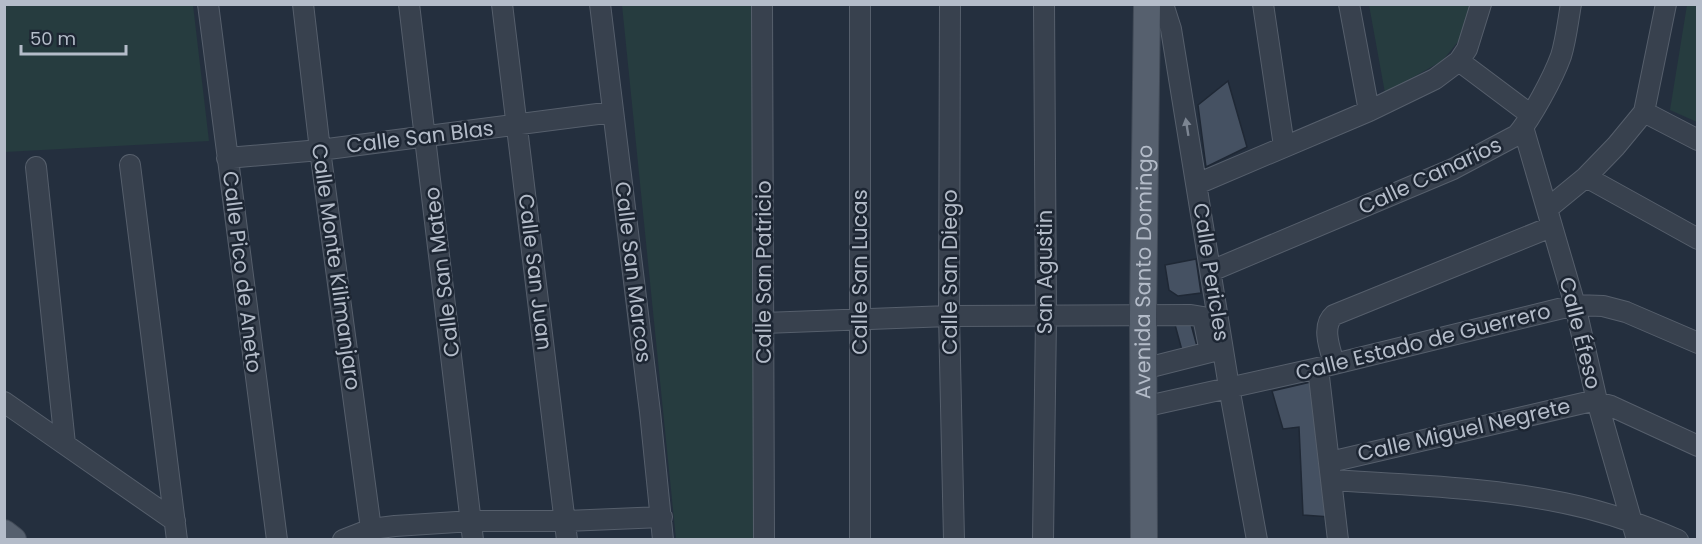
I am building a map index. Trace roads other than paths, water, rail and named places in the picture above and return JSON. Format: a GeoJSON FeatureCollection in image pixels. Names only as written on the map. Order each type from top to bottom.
{"type":"FeatureCollection","features":[{"type":"Feature","properties":{"kind":"main road","name":"Avenida Santo Domingo"},"geometry":{"type":"LineString","coordinates":[[1144,540],[1143,316],[1147,4]]}},
{"type":"Feature","properties":{"kind":"main road"},"geometry":{"type":"LineString","coordinates":[[4,533],[13,540]]}},
{"type":"Feature","properties":{"kind":"street","name":"Calle Pico de Aneto"},"geometry":{"type":"LineString","coordinates":[[208,4],[277,540]]}},
{"type":"Feature","properties":{"kind":"street","name":"Calle Monte Kilimanjaro"},"geometry":{"type":"LineString","coordinates":[[303,4],[320,150],[371,529]]}},
{"type":"Feature","properties":{"kind":"street","name":"Calle San Mateo"},"geometry":{"type":"LineString","coordinates":[[409,4],[473,530]]}},
{"type":"Feature","properties":{"kind":"street","name":"Calle San Juan"},"geometry":{"type":"LineString","coordinates":[[501,4],[567,530]]}},
{"type":"Feature","properties":{"kind":"street","name":"Calle San Marcos"},"geometry":{"type":"LineString","coordinates":[[600,4],[663,540]]}},
{"type":"Feature","properties":{"kind":"street","name":"Calle San Patricio"},"geometry":{"type":"LineString","coordinates":[[762,4],[764,540]]}},
{"type":"Feature","properties":{"kind":"street","name":"Calle San Lucas"},"geometry":{"type":"LineString","coordinates":[[860,4],[860,540]]}},
{"type":"Feature","properties":{"kind":"street","name":"Calle San Diego"},"geometry":{"type":"LineString","coordinates":[[950,4],[949,316],[954,540]]}},
{"type":"Feature","properties":{"kind":"street","name":"San Agustin"},"geometry":{"type":"LineString","coordinates":[[1043,540],[1046,317],[1044,4]]}},
{"type":"Feature","properties":{"kind":"street","name":"Calle Pericles"},"geometry":{"type":"LineString","coordinates":[[1163,4],[1171,29],[1211,271],[1211,318],[1216,351],[1229,387],[1257,540]]}},
{"type":"Feature","properties":{"kind":"street"},"geometry":{"type":"LineString","coordinates":[[1263,4],[1284,146]]}},
{"type":"Feature","properties":{"kind":"street"},"geometry":{"type":"LineString","coordinates":[[1349,4],[1369,111]]}},
{"type":"Feature","properties":{"kind":"street"},"geometry":{"type":"LineString","coordinates":[[1197,184],[1369,111],[1436,79],[1459,61],[1472,36],[1481,4]]}},
{"type":"Feature","properties":{"kind":"street","name":"Calle Canarios"},"geometry":{"type":"LineString","coordinates":[[1211,271],[1453,169],[1508,140],[1527,121],[1561,56],[1571,4]]}},
{"type":"Feature","properties":{"kind":"street"},"geometry":{"type":"LineString","coordinates":[[1338,540],[1331,471],[1326,365],[1329,319],[1549,218],[1624,138],[1644,112],[1666,4]]}},
{"type":"Feature","properties":{"kind":"street"},"geometry":{"type":"LineString","coordinates":[[1459,61],[1527,121]]}},
{"type":"Feature","properties":{"kind":"street","name":"Calle San Blas"},"geometry":{"type":"LineString","coordinates":[[227,158],[320,150],[613,112]]}},
{"type":"Feature","properties":{"kind":"street"},"geometry":{"type":"LineString","coordinates":[[1644,112],[1698,140]]}},
{"type":"Feature","properties":{"kind":"street","name":"Calle Éfeso"},"geometry":{"type":"LineString","coordinates":[[1527,121],[1549,218],[1575,304],[1597,401],[1634,530]]}},
{"type":"Feature","properties":{"kind":"street"},"geometry":{"type":"LineString","coordinates":[[130,165],[176,530]]}},
{"type":"Feature","properties":{"kind":"street"},"geometry":{"type":"LineString","coordinates":[[36,167],[65,444]]}},
{"type":"Feature","properties":{"kind":"street"},"geometry":{"type":"LineString","coordinates":[[1586,177],[1698,239]]}},
{"type":"Feature","properties":{"kind":"street","name":"Calle Estado de Guerrero"},"geometry":{"type":"LineString","coordinates":[[1143,407],[1575,304],[1603,306],[1626,312],[1698,343]]}},
{"type":"Feature","properties":{"kind":"street"},"geometry":{"type":"LineString","coordinates":[[764,323],[949,316],[1191,315],[1211,318]]}},
{"type":"Feature","properties":{"kind":"street"},"geometry":{"type":"LineString","coordinates":[[1143,369],[1216,351]]}},
{"type":"Feature","properties":{"kind":"street","name":"Calle Miguel Negrete"},"geometry":{"type":"LineString","coordinates":[[1331,471],[1597,401],[1698,446]]}},
{"type":"Feature","properties":{"kind":"street"},"geometry":{"type":"LineString","coordinates":[[4,402],[65,444],[176,530]]}},
{"type":"Feature","properties":{"kind":"street"},"geometry":{"type":"LineString","coordinates":[[1331,471],[1524,495],[1566,503],[1634,530],[1678,540]]}},
{"type":"Feature","properties":{"kind":"street"},"geometry":{"type":"LineString","coordinates":[[343,540],[371,529],[567,530],[662,517]]}}]}
